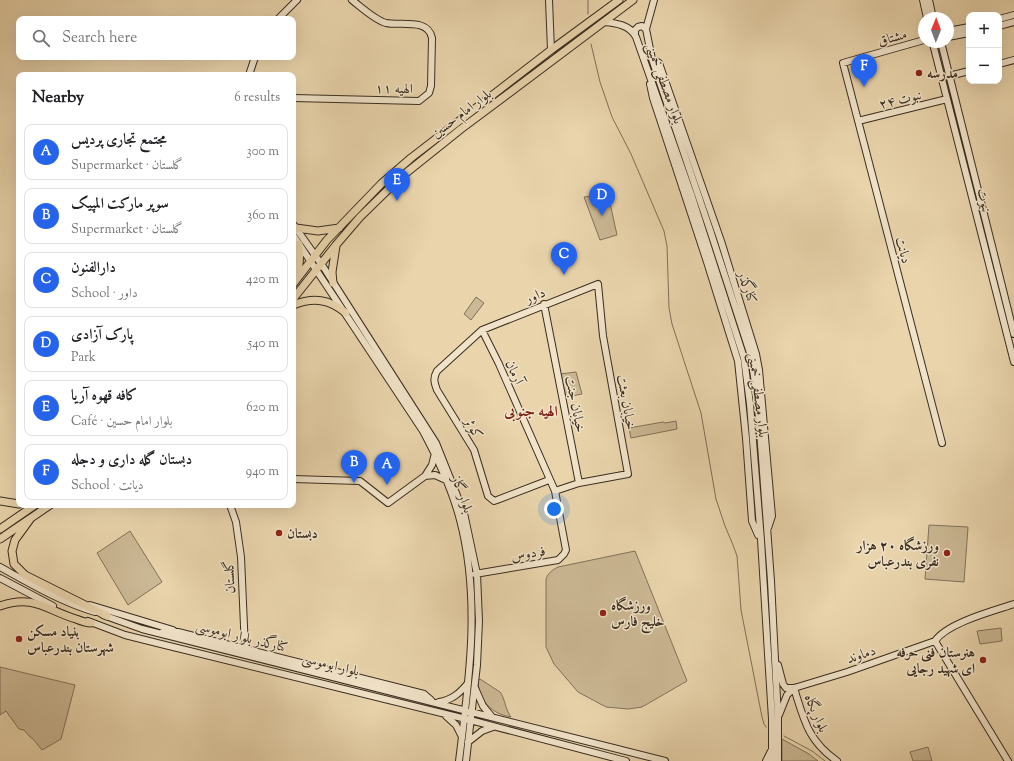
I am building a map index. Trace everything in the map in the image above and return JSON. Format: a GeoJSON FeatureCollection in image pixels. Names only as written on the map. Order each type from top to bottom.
{"type":"FeatureCollection","features":[{"type":"Feature","properties":{"kind":"main road"},"geometry":{"type":"LineString","coordinates":[[281,16],[298,0]]}},
{"type":"Feature","properties":{"kind":"main road","name":"الهیه ۱۱"},"geometry":{"type":"LineString","coordinates":[[296,98],[419,101],[429,94],[431,86],[432,38],[428,29],[421,26],[408,24],[386,23],[379,20],[352,0]]}},
{"type":"Feature","properties":{"kind":"main road"},"geometry":{"type":"LineString","coordinates":[[549,0],[551,50]]}},
{"type":"Feature","properties":{"kind":"main road","name":"بلوار امام حسین"},"geometry":{"type":"LineString","coordinates":[[310,262],[339,228],[381,184],[411,158],[551,50],[619,0]]}},
{"type":"Feature","properties":{"kind":"main road","name":"بلوار امام حسین"},"geometry":{"type":"LineString","coordinates":[[316,270],[360,217],[431,152],[633,0]]}},
{"type":"Feature","properties":{"kind":"main road","name":"بلوار مصطفی خمینی"},"geometry":{"type":"LineString","coordinates":[[654,0],[646,29],[652,59],[751,356],[758,404],[775,652],[778,718],[775,750],[772,761]]}},
{"type":"Feature","properties":{"kind":"main road"},"geometry":{"type":"LineString","coordinates":[[923,0],[926,12]]}},
{"type":"Feature","properties":{"kind":"main road"},"geometry":{"type":"LineString","coordinates":[[929,0],[932,12]]}},
{"type":"Feature","properties":{"kind":"main road"},"geometry":{"type":"LineString","coordinates":[[1002,18],[1014,15]]}},
{"type":"Feature","properties":{"kind":"main road","name":"بلوار مصطفی خمینی"},"geometry":{"type":"LineString","coordinates":[[604,22],[624,26],[635,34],[691,194],[744,358],[750,404],[761,540],[762,582],[772,719],[775,750],[779,761]]}},
{"type":"Feature","properties":{"kind":"main road"},"geometry":{"type":"LineString","coordinates":[[1002,25],[1014,22]]}},
{"type":"Feature","properties":{"kind":"main road"},"geometry":{"type":"LineString","coordinates":[[635,34],[635,30],[638,27],[642,26],[646,29]]}},
{"type":"Feature","properties":{"kind":"main road"},"geometry":{"type":"LineString","coordinates":[[954,30],[966,28]]}},
{"type":"Feature","properties":{"kind":"main road"},"geometry":{"type":"LineString","coordinates":[[954,36],[966,34]]}},
{"type":"Feature","properties":{"kind":"main road","name":"مشتاق"},"geometry":{"type":"LineString","coordinates":[[843,63],[918,42]]}},
{"type":"Feature","properties":{"kind":"main road","name":"نبوت"},"geometry":{"type":"LineString","coordinates":[[932,48],[957,139],[1014,334]]}},
{"type":"Feature","properties":{"kind":"main road","name":"نبوت"},"geometry":{"type":"LineString","coordinates":[[943,48],[1014,359]]}},
{"type":"Feature","properties":{"kind":"main road"},"geometry":{"type":"LineString","coordinates":[[250,72],[254,60]]}},
{"type":"Feature","properties":{"kind":"main road"},"geometry":{"type":"LineString","coordinates":[[1002,63],[1014,60]]}},
{"type":"Feature","properties":{"kind":"main road","name":"دیانت"},"geometry":{"type":"LineString","coordinates":[[843,63],[942,443]]}},
{"type":"Feature","properties":{"kind":"main road"},"geometry":{"type":"LineString","coordinates":[[950,76],[966,72]]}},
{"type":"Feature","properties":{"kind":"main road","name":"نبوت ۲۴"},"geometry":{"type":"LineString","coordinates":[[858,122],[947,99]]}},
{"type":"Feature","properties":{"kind":"main road"},"geometry":{"type":"LineString","coordinates":[[957,139],[964,137]]}},
{"type":"Feature","properties":{"kind":"main road"},"geometry":{"type":"LineString","coordinates":[[296,226],[318,231],[339,228]]}},
{"type":"Feature","properties":{"kind":"main road","name":"بلوار گاز"},"geometry":{"type":"LineString","coordinates":[[296,227],[316,255],[436,443],[464,513],[477,574],[479,632],[467,719],[459,761]]}},
{"type":"Feature","properties":{"kind":"main road","name":"بلوار گاز"},"geometry":{"type":"LineString","coordinates":[[296,240],[413,416],[435,453],[446,480],[460,518],[470,575],[473,624],[471,684]]}},
{"type":"Feature","properties":{"kind":"main road"},"geometry":{"type":"LineString","coordinates":[[296,279],[299,272],[298,244]]}},
{"type":"Feature","properties":{"kind":"main road"},"geometry":{"type":"LineString","coordinates":[[333,283],[332,264],[336,245]]}},
{"type":"Feature","properties":{"kind":"main road"},"geometry":{"type":"LineString","coordinates":[[296,280],[310,262]]}},
{"type":"Feature","properties":{"kind":"main road"},"geometry":{"type":"LineString","coordinates":[[296,295],[316,270]]}},
{"type":"Feature","properties":{"kind":"main road","name":"داور"},"geometry":{"type":"LineString","coordinates":[[482,330],[544,304],[598,284]]}},
{"type":"Feature","properties":{"kind":"main road","name":"خیابان بعثت"},"geometry":{"type":"LineString","coordinates":[[579,483],[628,474],[603,336],[598,284]]}},
{"type":"Feature","properties":{"kind":"main road"},"geometry":{"type":"LineString","coordinates":[[296,305],[302,302],[316,300],[328,302],[337,306],[346,314]]}},
{"type":"Feature","properties":{"kind":"main road","name":"خیابان جنت"},"geometry":{"type":"LineString","coordinates":[[544,304],[579,483]]}},
{"type":"Feature","properties":{"kind":"main road","name":"آرمان"},"geometry":{"type":"LineString","coordinates":[[482,330],[555,491]]}},
{"type":"Feature","properties":{"kind":"main road","name":"کوثر"},"geometry":{"type":"LineString","coordinates":[[482,330],[437,371],[434,382],[437,390],[474,450],[490,499],[494,501],[549,480]]}},
{"type":"Feature","properties":{"kind":"main road"},"geometry":{"type":"LineString","coordinates":[[296,479],[360,481],[388,503],[425,476],[432,465],[435,453]]}},
{"type":"Feature","properties":{"kind":"main road"},"geometry":{"type":"LineString","coordinates":[[425,476],[435,475],[446,480]]}},
{"type":"Feature","properties":{"kind":"main road"},"geometry":{"type":"LineString","coordinates":[[555,491],[579,483]]}},
{"type":"Feature","properties":{"kind":"main road","name":"فردوس"},"geometry":{"type":"LineString","coordinates":[[477,574],[558,560],[561,558],[564,554],[566,546],[555,491]]}},
{"type":"Feature","properties":{"kind":"main road"},"geometry":{"type":"LineString","coordinates":[[0,501],[16,504]]}},
{"type":"Feature","properties":{"kind":"main road"},"geometry":{"type":"LineString","coordinates":[[0,529],[31,508]]}},
{"type":"Feature","properties":{"kind":"main road"},"geometry":{"type":"LineString","coordinates":[[0,539],[46,508]]}},
{"type":"Feature","properties":{"kind":"main road","name":"گلستان"},"geometry":{"type":"LineString","coordinates":[[231,508],[236,522],[241,557],[245,649]]}},
{"type":"Feature","properties":{"kind":"main road"},"geometry":{"type":"LineString","coordinates":[[31,518],[15,540],[12,551],[14,564],[25,576],[107,616]]}},
{"type":"Feature","properties":{"kind":"main road","name":"بلوار ابوموسی"},"geometry":{"type":"LineString","coordinates":[[0,567],[45,592],[77,607],[107,616],[122,623],[665,761]]}},
{"type":"Feature","properties":{"kind":"main road"},"geometry":{"type":"LineString","coordinates":[[470,575],[477,574]]}},
{"type":"Feature","properties":{"kind":"main road","name":"بلوار ابوموسی"},"geometry":{"type":"LineString","coordinates":[[0,578],[48,604],[91,623],[125,635],[467,719],[626,761]]}},
{"type":"Feature","properties":{"kind":"main road"},"geometry":{"type":"LineString","coordinates":[[762,582],[771,581]]}},
{"type":"Feature","properties":{"kind":"main road"},"geometry":{"type":"LineString","coordinates":[[74,600],[178,632]]}},
{"type":"Feature","properties":{"kind":"main road"},"geometry":{"type":"LineString","coordinates":[[0,606],[16,602],[30,602],[72,618],[91,623]]}},
{"type":"Feature","properties":{"kind":"main road","name":"دماوند"},"geometry":{"type":"LineString","coordinates":[[794,688],[847,672],[935,641],[942,632],[952,626],[1014,604]]}},
{"type":"Feature","properties":{"kind":"main road","name":"کنارگذر بلوار ابوموسی"},"geometry":{"type":"LineString","coordinates":[[158,633],[178,632],[424,694],[434,702]]}},
{"type":"Feature","properties":{"kind":"main road"},"geometry":{"type":"LineString","coordinates":[[935,641],[1008,761]]}},
{"type":"Feature","properties":{"kind":"main road"},"geometry":{"type":"LineString","coordinates":[[775,652],[783,684],[786,688],[794,688]]}},
{"type":"Feature","properties":{"kind":"main road"},"geometry":{"type":"LineString","coordinates":[[318,667],[327,675]]}},
{"type":"Feature","properties":{"kind":"main road"},"geometry":{"type":"LineString","coordinates":[[366,680],[373,687]]}},
{"type":"Feature","properties":{"kind":"main road"},"geometry":{"type":"LineString","coordinates":[[434,702],[444,701],[455,696],[471,684],[492,717]]}},
{"type":"Feature","properties":{"kind":"main road"},"geometry":{"type":"LineString","coordinates":[[778,718],[787,695],[794,688]]}},
{"type":"Feature","properties":{"kind":"main road","name":"بلوار پگاه"},"geometry":{"type":"LineString","coordinates":[[794,688],[805,722],[813,740],[828,755],[837,761]]}},
{"type":"Feature","properties":{"kind":"main road"},"geometry":{"type":"LineString","coordinates":[[443,714],[456,725],[462,739]]}},
{"type":"Feature","properties":{"kind":"main road"},"geometry":{"type":"LineString","coordinates":[[466,761],[468,742],[467,719]]}},
{"type":"Feature","properties":{"kind":"main road"},"geometry":{"type":"LineString","coordinates":[[468,742],[482,731],[493,727]]}},
{"type":"Feature","properties":{"kind":"main road"},"geometry":{"type":"LineString","coordinates":[[766,761],[775,750]]}},
{"type":"Feature","properties":{"kind":"shaded area"},"geometry":{"type":"Polygon","coordinates":[[[608,194],[617,235],[600,240],[584,197],[608,194]]]}},
{"type":"Feature","properties":{"kind":"shaded area"},"geometry":{"type":"Polygon","coordinates":[[[476,297],[484,303],[471,320],[464,314],[476,297]]]}},
{"type":"Feature","properties":{"kind":"shaded area"},"geometry":{"type":"Polygon","coordinates":[[[576,372],[582,394],[566,397],[560,374],[576,372]]]}},
{"type":"Feature","properties":{"kind":"shaded area"},"geometry":{"type":"Polygon","coordinates":[[[676,421],[677,429],[631,438],[629,428],[676,421]]]}},
{"type":"Feature","properties":{"kind":"shaded area","name":"ورزشگاه ۲۰ هزار نفری بندرعباس"},"geometry":{"type":"Polygon","coordinates":[[[929,525],[968,527],[964,582],[925,579],[929,525]]]}},
{"type":"Feature","properties":{"kind":"shaded area"},"geometry":{"type":"Polygon","coordinates":[[[130,531],[162,582],[128,605],[97,553],[130,531]]]}},
{"type":"Feature","properties":{"kind":"shaded area","name":"ورزشگاه خلیج فارس"},"geometry":{"type":"Polygon","coordinates":[[[635,551],[687,681],[642,707],[628,709],[606,707],[578,692],[554,664],[546,647],[546,579],[550,572],[558,567],[635,551]]]}},
{"type":"Feature","properties":{"kind":"shaded area"},"geometry":{"type":"Polygon","coordinates":[[[1001,628],[1002,641],[980,644],[977,631],[1001,628]]]}},
{"type":"Feature","properties":{"kind":"shaded area"},"geometry":{"type":"Polygon","coordinates":[[[0,667],[75,685],[61,739],[42,750],[24,730],[19,729],[6,711],[0,715],[0,667]]]}},
{"type":"Feature","properties":{"kind":"shaded area"},"geometry":{"type":"Polygon","coordinates":[[[480,679],[500,692],[507,711],[511,717],[492,710],[481,695],[478,681],[480,679]]]}},
{"type":"Feature","properties":{"kind":"shaded area"},"geometry":{"type":"Polygon","coordinates":[[[782,739],[809,754],[818,761],[782,761],[782,739]]]}},
{"type":"Feature","properties":{"kind":"shaded area"},"geometry":{"type":"Polygon","coordinates":[[[928,747],[932,761],[913,761],[910,752],[928,747]]]}},
{"type":"Feature","properties":{"kind":"waterway"},"geometry":{"type":"LineString","coordinates":[[588,0],[588,14]]}},
{"type":"Feature","properties":{"kind":"waterway"},"geometry":{"type":"LineString","coordinates":[[591,44],[600,82],[612,117],[631,154],[664,231],[667,246],[669,308],[672,324],[701,413],[716,499],[737,556],[741,610],[762,717],[766,727]]}},
{"type":"Feature","properties":{"kind":"waterway"},"geometry":{"type":"LineString","coordinates":[[784,736],[812,751],[825,761]]}},
{"type":"Feature","properties":{"kind":"place","name":"مدرسه"},"geometry":{"type":"Point","coordinates":[919,73]}},
{"type":"Feature","properties":{"kind":"place","name":"دبستان گله داری و دجله"},"geometry":{"type":"Point","coordinates":[864,87]}},
{"type":"Feature","properties":{"kind":"place","name":"کافه قهوه آریا"},"geometry":{"type":"Point","coordinates":[397,201]}},
{"type":"Feature","properties":{"kind":"place","name":"پارک آزادی"},"geometry":{"type":"Point","coordinates":[602,216]}},
{"type":"Feature","properties":{"kind":"place","name":"دارالفنون"},"geometry":{"type":"Point","coordinates":[564,275]}},
{"type":"Feature","properties":{"kind":"place","name":"سوپر مارکت المپیک"},"geometry":{"type":"Point","coordinates":[354,483]}},
{"type":"Feature","properties":{"kind":"place","name":"مجتمع تجاری پردیس"},"geometry":{"type":"Point","coordinates":[387,485]}},
{"type":"Feature","properties":{"kind":"place","name":"دبستان"},"geometry":{"type":"Point","coordinates":[279,533]}},
{"type":"Feature","properties":{"kind":"place","name":"ورزشگاه ۲۰ هزار نفری بندرعباس"},"geometry":{"type":"Point","coordinates":[947,553]}},
{"type":"Feature","properties":{"kind":"place","name":"ورزشگاه خلیج فارس"},"geometry":{"type":"Point","coordinates":[603,613]}},
{"type":"Feature","properties":{"kind":"place","name":"بنیاد مسکن شهرستان بندرعباس"},"geometry":{"type":"Point","coordinates":[19,639]}},
{"type":"Feature","properties":{"kind":"place","name":"هنرستان فنی حرفه ای شهید رجایی"},"geometry":{"type":"Point","coordinates":[983,660]}},
{"type":"Feature","properties":{"kind":"district","name":"الهیه جنوبی"},"geometry":{"type":"Point","coordinates":[531,411]}}]}
